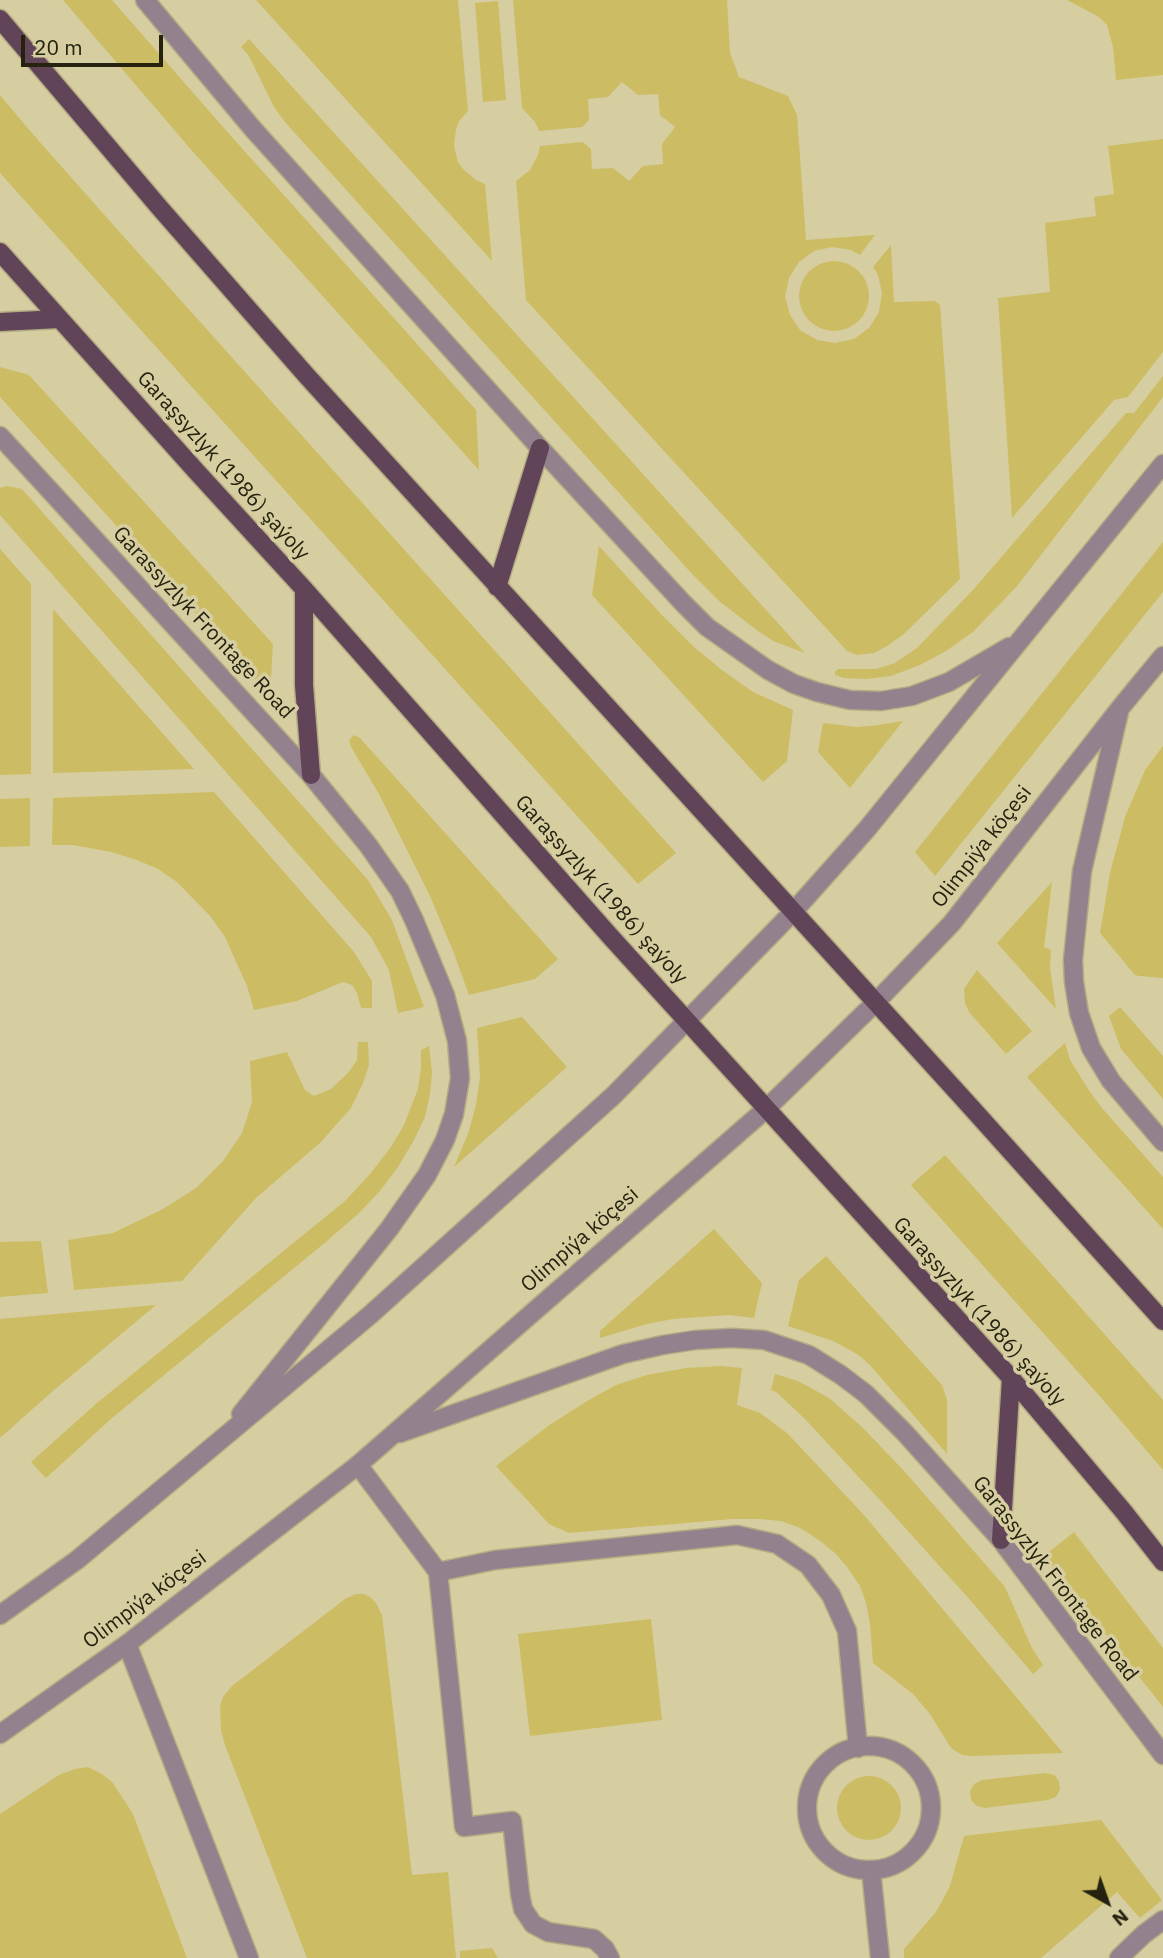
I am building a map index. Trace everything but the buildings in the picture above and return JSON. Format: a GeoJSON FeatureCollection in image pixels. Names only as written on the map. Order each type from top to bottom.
{"type":"FeatureCollection","features":[{"type":"Feature","properties":{"kind":"main road"},"geometry":{"type":"LineString","coordinates":[[0,19],[278,344],[1163,1321]]}},
{"type":"Feature","properties":{"kind":"main road","name":"Garaşsyzlyk (1986) şaýoly"},"geometry":{"type":"LineString","coordinates":[[0,252],[304,589],[686,1020],[1011,1378],[1163,1562]]}},
{"type":"Feature","properties":{"kind":"main road"},"geometry":{"type":"LineString","coordinates":[[0,322],[59,319]]}},
{"type":"Feature","properties":{"kind":"main road"},"geometry":{"type":"LineString","coordinates":[[497,587],[540,448]]}},
{"type":"Feature","properties":{"kind":"main road"},"geometry":{"type":"LineString","coordinates":[[304,589],[304,685],[311,775]]}},
{"type":"Feature","properties":{"kind":"main road"},"geometry":{"type":"LineString","coordinates":[[1000,1540],[1011,1378]]}},
{"type":"Feature","properties":{"kind":"street"},"geometry":{"type":"LineString","coordinates":[[145,0],[253,129],[540,448],[707,627],[768,670],[794,684],[849,699],[881,701],[912,696],[949,682],[1018,641]]}},
{"type":"Feature","properties":{"kind":"street","name":"Garassyzlyk Frontage Road"},"geometry":{"type":"LineString","coordinates":[[1,439],[311,775],[368,845],[400,891],[428,951],[445,995],[457,1041],[460,1078],[454,1114],[445,1140],[427,1175],[389,1229],[214,1447]]}},
{"type":"Feature","properties":{"kind":"street"},"geometry":{"type":"LineString","coordinates":[[0,1615],[77,1560],[370,1315],[614,1095],[793,912],[867,829],[1163,464]]}},
{"type":"Feature","properties":{"kind":"street","name":"Olimpiýa köçesi"},"geometry":{"type":"LineString","coordinates":[[0,1734],[127,1644],[358,1465],[766,1109],[876,1002],[952,922],[1163,656]]}},
{"type":"Feature","properties":{"kind":"street","name":"Olimpiýa köçesi"},"geometry":{"type":"LineString","coordinates":[[1121,707],[1082,871],[1073,960],[1079,1013],[1091,1048],[1111,1081],[1163,1142]]}},
{"type":"Feature","properties":{"kind":"street","name":"Garassyzlyk Frontage Road"},"geometry":{"type":"LineString","coordinates":[[390,1437],[623,1354],[663,1345],[732,1338],[764,1340],[809,1355],[866,1394],[1000,1540],[1163,1755]]}},
{"type":"Feature","properties":{"kind":"street"},"geometry":{"type":"LineString","coordinates":[[358,1465],[438,1572],[464,1827],[512,1821],[523,1909],[533,1924],[548,1932],[594,1939],[610,1958]]}},
{"type":"Feature","properties":{"kind":"street"},"geometry":{"type":"LineString","coordinates":[[438,1572],[495,1560],[737,1535],[777,1544],[808,1565],[831,1595],[847,1631],[858,1748]]}},
{"type":"Feature","properties":{"kind":"street"},"geometry":{"type":"LineString","coordinates":[[127,1644],[249,1958]]}},
{"type":"Feature","properties":{"kind":"street"},"geometry":{"type":"LineString","coordinates":[[872,1746],[893,1751],[911,1762],[925,1780],[931,1800],[930,1822],[921,1842],[906,1858],[887,1868],[871,1870],[845,1866],[827,1854],[814,1837],[807,1816],[808,1795],[817,1775],[831,1758],[851,1748],[872,1746]]}},
{"type":"Feature","properties":{"kind":"street"},"geometry":{"type":"LineString","coordinates":[[871,1870],[880,1958]]}},
{"type":"Feature","properties":{"kind":"street"},"geometry":{"type":"LineString","coordinates":[[1119,1958],[1163,1920]]}},
{"type":"Feature","properties":{"kind":"shaded area"},"geometry":{"type":"Polygon","coordinates":[[[63,0],[112,0],[476,410],[479,470],[194,153],[63,0]]]}},
{"type":"Feature","properties":{"kind":"shaded area"},"geometry":{"type":"Polygon","coordinates":[[[256,0],[458,0],[468,111],[459,121],[454,146],[458,162],[463,169],[485,184],[492,261],[256,0]]]}},
{"type":"Feature","properties":{"kind":"shaded area"},"geometry":{"type":"Polygon","coordinates":[[[513,0],[727,0],[730,53],[739,77],[788,96],[797,115],[806,240],[875,235],[860,255],[851,250],[832,247],[814,251],[799,262],[789,278],[785,296],[790,315],[800,330],[817,340],[835,343],[854,339],[869,328],[879,312],[882,293],[878,275],[873,267],[891,245],[894,302],[935,301],[940,305],[960,579],[904,634],[887,646],[874,653],[857,655],[847,651],[526,300],[516,181],[530,170],[540,146],[583,142],[591,149],[592,169],[613,168],[629,181],[643,166],[663,164],[662,144],[675,127],[660,115],[658,94],[638,95],[622,82],[608,97],[588,99],[589,120],[582,127],[539,131],[535,122],[522,108],[513,0]]]}},
{"type":"Feature","properties":{"kind":"shaded area"},"geometry":{"type":"Polygon","coordinates":[[[1067,0],[1163,0],[1163,75],[1116,80],[1113,47],[1107,25],[1099,17],[1067,0]]]}},
{"type":"Feature","properties":{"kind":"shaded area"},"geometry":{"type":"Polygon","coordinates":[[[498,1],[506,100],[483,102],[475,3],[498,1]]]}},
{"type":"Feature","properties":{"kind":"shaded area"},"geometry":{"type":"Polygon","coordinates":[[[249,39],[805,653],[773,641],[754,628],[719,601],[693,575],[285,122],[274,107],[249,56],[241,47],[249,39]]]}},
{"type":"Feature","properties":{"kind":"shaded area"},"geometry":{"type":"Polygon","coordinates":[[[0,95],[676,853],[638,884],[0,173],[0,95]]]}},
{"type":"Feature","properties":{"kind":"shaded area"},"geometry":{"type":"Polygon","coordinates":[[[1163,139],[1163,352],[1128,397],[1114,400],[1012,518],[998,298],[1050,292],[1045,223],[1096,216],[1094,197],[1114,194],[1108,146],[1163,139]]]}},
{"type":"Feature","properties":{"kind":"shaded area"},"geometry":{"type":"Polygon","coordinates":[[[834,261],[859,271],[869,296],[859,321],[834,331],[809,321],[799,296],[809,271],[834,261]]]}},
{"type":"Feature","properties":{"kind":"shaded area"},"geometry":{"type":"Polygon","coordinates":[[[0,367],[29,375],[273,644],[270,696],[0,397],[0,367]]]}},
{"type":"Feature","properties":{"kind":"shaded area"},"geometry":{"type":"Polygon","coordinates":[[[1163,376],[1163,397],[1017,586],[973,632],[920,665],[891,676],[866,679],[835,675],[838,669],[876,669],[895,663],[917,648],[972,591],[1126,413],[1134,413],[1163,376]]]}},
{"type":"Feature","properties":{"kind":"shaded area"},"geometry":{"type":"Polygon","coordinates":[[[7,486],[22,489],[368,880],[392,920],[424,1007],[398,1013],[389,970],[371,937],[0,515],[0,488],[7,486]]]}},
{"type":"Feature","properties":{"kind":"shaded area"},"geometry":{"type":"Polygon","coordinates":[[[1163,542],[1163,592],[935,876],[915,852],[1163,542]]]}},
{"type":"Feature","properties":{"kind":"shaded area"},"geometry":{"type":"Polygon","coordinates":[[[599,546],[694,647],[753,692],[793,710],[787,761],[763,782],[592,595],[599,546]]]}},
{"type":"Feature","properties":{"kind":"shaded area"},"geometry":{"type":"Polygon","coordinates":[[[0,549],[31,584],[31,774],[0,775],[0,549]]]}},
{"type":"Feature","properties":{"kind":"shaded area"},"geometry":{"type":"Polygon","coordinates":[[[53,609],[194,769],[53,773],[53,609]]]}},
{"type":"Feature","properties":{"kind":"shaded area"},"geometry":{"type":"Polygon","coordinates":[[[903,721],[850,788],[818,752],[823,723],[857,727],[903,721]]]}},
{"type":"Feature","properties":{"kind":"shaded area"},"geometry":{"type":"Polygon","coordinates":[[[354,735],[360,738],[558,959],[535,979],[469,995],[430,896],[379,794],[351,747],[349,740],[354,735]]]}},
{"type":"Feature","properties":{"kind":"shaded area"},"geometry":{"type":"Polygon","coordinates":[[[1163,746],[1163,978],[1135,975],[1100,933],[1110,873],[1125,817],[1145,770],[1163,746]]]}},
{"type":"Feature","properties":{"kind":"shaded area"},"geometry":{"type":"Polygon","coordinates":[[[214,792],[354,952],[372,981],[372,1008],[361,1008],[352,985],[343,982],[297,1001],[254,1010],[247,986],[225,937],[211,917],[177,882],[158,869],[111,852],[73,845],[52,845],[53,798],[214,792]]]}},
{"type":"Feature","properties":{"kind":"shaded area"},"geometry":{"type":"Polygon","coordinates":[[[30,798],[30,846],[0,847],[0,799],[30,798]]]}},
{"type":"Feature","properties":{"kind":"shaded area"},"geometry":{"type":"Polygon","coordinates":[[[1052,882],[1044,947],[1051,950],[1050,968],[1056,1009],[997,943],[1052,882]]]}},
{"type":"Feature","properties":{"kind":"shaded area"},"geometry":{"type":"Polygon","coordinates":[[[977,970],[1032,1031],[1006,1054],[969,1012],[965,1003],[964,989],[977,970]]]}},
{"type":"Feature","properties":{"kind":"shaded area"},"geometry":{"type":"Polygon","coordinates":[[[1120,1007],[1163,1056],[1163,1099],[1121,1049],[1109,1016],[1120,1007]]]}},
{"type":"Feature","properties":{"kind":"shaded area"},"geometry":{"type":"Polygon","coordinates":[[[522,1017],[567,1067],[454,1167],[468,1134],[476,1105],[480,1077],[477,1028],[522,1017]]]}},
{"type":"Feature","properties":{"kind":"shaded area"},"geometry":{"type":"Polygon","coordinates":[[[358,1042],[368,1042],[369,1065],[351,1108],[321,1142],[256,1198],[182,1281],[74,1290],[68,1240],[113,1233],[163,1209],[196,1188],[223,1161],[242,1133],[252,1102],[250,1061],[287,1052],[305,1090],[314,1096],[331,1089],[348,1073],[357,1060],[358,1042]]]}},
{"type":"Feature","properties":{"kind":"shaded area"},"geometry":{"type":"Polygon","coordinates":[[[1065,1043],[1070,1060],[1090,1092],[1163,1177],[1163,1229],[1027,1077],[1065,1043]]]}},
{"type":"Feature","properties":{"kind":"shaded area"},"geometry":{"type":"Polygon","coordinates":[[[429,1046],[432,1073],[425,1117],[398,1167],[380,1191],[327,1241],[112,1418],[46,1478],[31,1462],[97,1403],[345,1201],[370,1174],[404,1125],[418,1089],[421,1050],[429,1046]]]}},
{"type":"Feature","properties":{"kind":"shaded area"},"geometry":{"type":"Polygon","coordinates":[[[945,1155],[1163,1400],[1163,1470],[911,1185],[945,1155]]]}},
{"type":"Feature","properties":{"kind":"shaded area"},"geometry":{"type":"Polygon","coordinates":[[[714,1229],[762,1283],[754,1318],[729,1315],[673,1319],[600,1338],[600,1331],[714,1229]]]}},
{"type":"Feature","properties":{"kind":"shaded area"},"geometry":{"type":"Polygon","coordinates":[[[41,1241],[48,1293],[0,1297],[0,1242],[41,1241]]]}},
{"type":"Feature","properties":{"kind":"shaded area"},"geometry":{"type":"Polygon","coordinates":[[[826,1256],[942,1385],[947,1400],[947,1454],[869,1364],[857,1354],[833,1341],[788,1326],[799,1280],[826,1256]]]}},
{"type":"Feature","properties":{"kind":"shaded area"},"geometry":{"type":"Polygon","coordinates":[[[156,1305],[54,1390],[0,1438],[0,1319],[156,1305]]]}},
{"type":"Feature","properties":{"kind":"shaded area"},"geometry":{"type":"Polygon","coordinates":[[[686,1368],[742,1368],[737,1405],[760,1413],[787,1433],[864,1515],[1063,1753],[973,1756],[962,1755],[951,1748],[930,1714],[913,1694],[873,1663],[866,1603],[860,1586],[847,1567],[836,1554],[800,1528],[781,1521],[732,1519],[569,1533],[549,1524],[496,1466],[548,1426],[616,1385],[647,1375],[686,1368]]]}},
{"type":"Feature","properties":{"kind":"shaded area"},"geometry":{"type":"Polygon","coordinates":[[[775,1374],[798,1381],[829,1398],[862,1427],[906,1473],[1005,1587],[1032,1648],[1043,1665],[1033,1674],[880,1500],[804,1418],[771,1390],[775,1374]]]}},
{"type":"Feature","properties":{"kind":"shaded area"},"geometry":{"type":"Polygon","coordinates":[[[1074,1532],[1163,1648],[1163,1707],[1044,1556],[1074,1532]]]}},
{"type":"Feature","properties":{"kind":"shaded area"},"geometry":{"type":"Polygon","coordinates":[[[356,1594],[370,1597],[382,1615],[412,1875],[448,1872],[456,1958],[307,1958],[225,1745],[220,1707],[223,1697],[232,1686],[345,1599],[356,1594]]]}},
{"type":"Feature","properties":{"kind":"shaded area"},"geometry":{"type":"Polygon","coordinates":[[[651,1619],[662,1720],[530,1736],[518,1634],[651,1619]]]}},
{"type":"Feature","properties":{"kind":"shaded area"},"geometry":{"type":"Polygon","coordinates":[[[88,1767],[113,1783],[133,1814],[187,1958],[0,1958],[0,1814],[59,1775],[88,1767]]]}},
{"type":"Feature","properties":{"kind":"shaded area"},"geometry":{"type":"Polygon","coordinates":[[[1045,1773],[1054,1775],[1059,1781],[1060,1789],[1056,1797],[985,1808],[977,1806],[971,1800],[970,1791],[974,1784],[982,1780],[1045,1773]]]}},
{"type":"Feature","properties":{"kind":"shaded area"},"geometry":{"type":"Polygon","coordinates":[[[869,1776],[887,1782],[895,1790],[901,1808],[895,1826],[887,1834],[869,1840],[851,1834],[843,1826],[837,1808],[843,1790],[851,1782],[869,1776]]]}},
{"type":"Feature","properties":{"kind":"shaded area"},"geometry":{"type":"Polygon","coordinates":[[[1101,1820],[1162,1900],[1140,1918],[1117,1892],[1041,1958],[904,1958],[904,1949],[936,1912],[950,1886],[964,1836],[1101,1820]]]}},
{"type":"Feature","properties":{"kind":"shaded area"},"geometry":{"type":"Polygon","coordinates":[[[492,1948],[498,1958],[460,1958],[460,1951],[492,1948]]]}}]}
